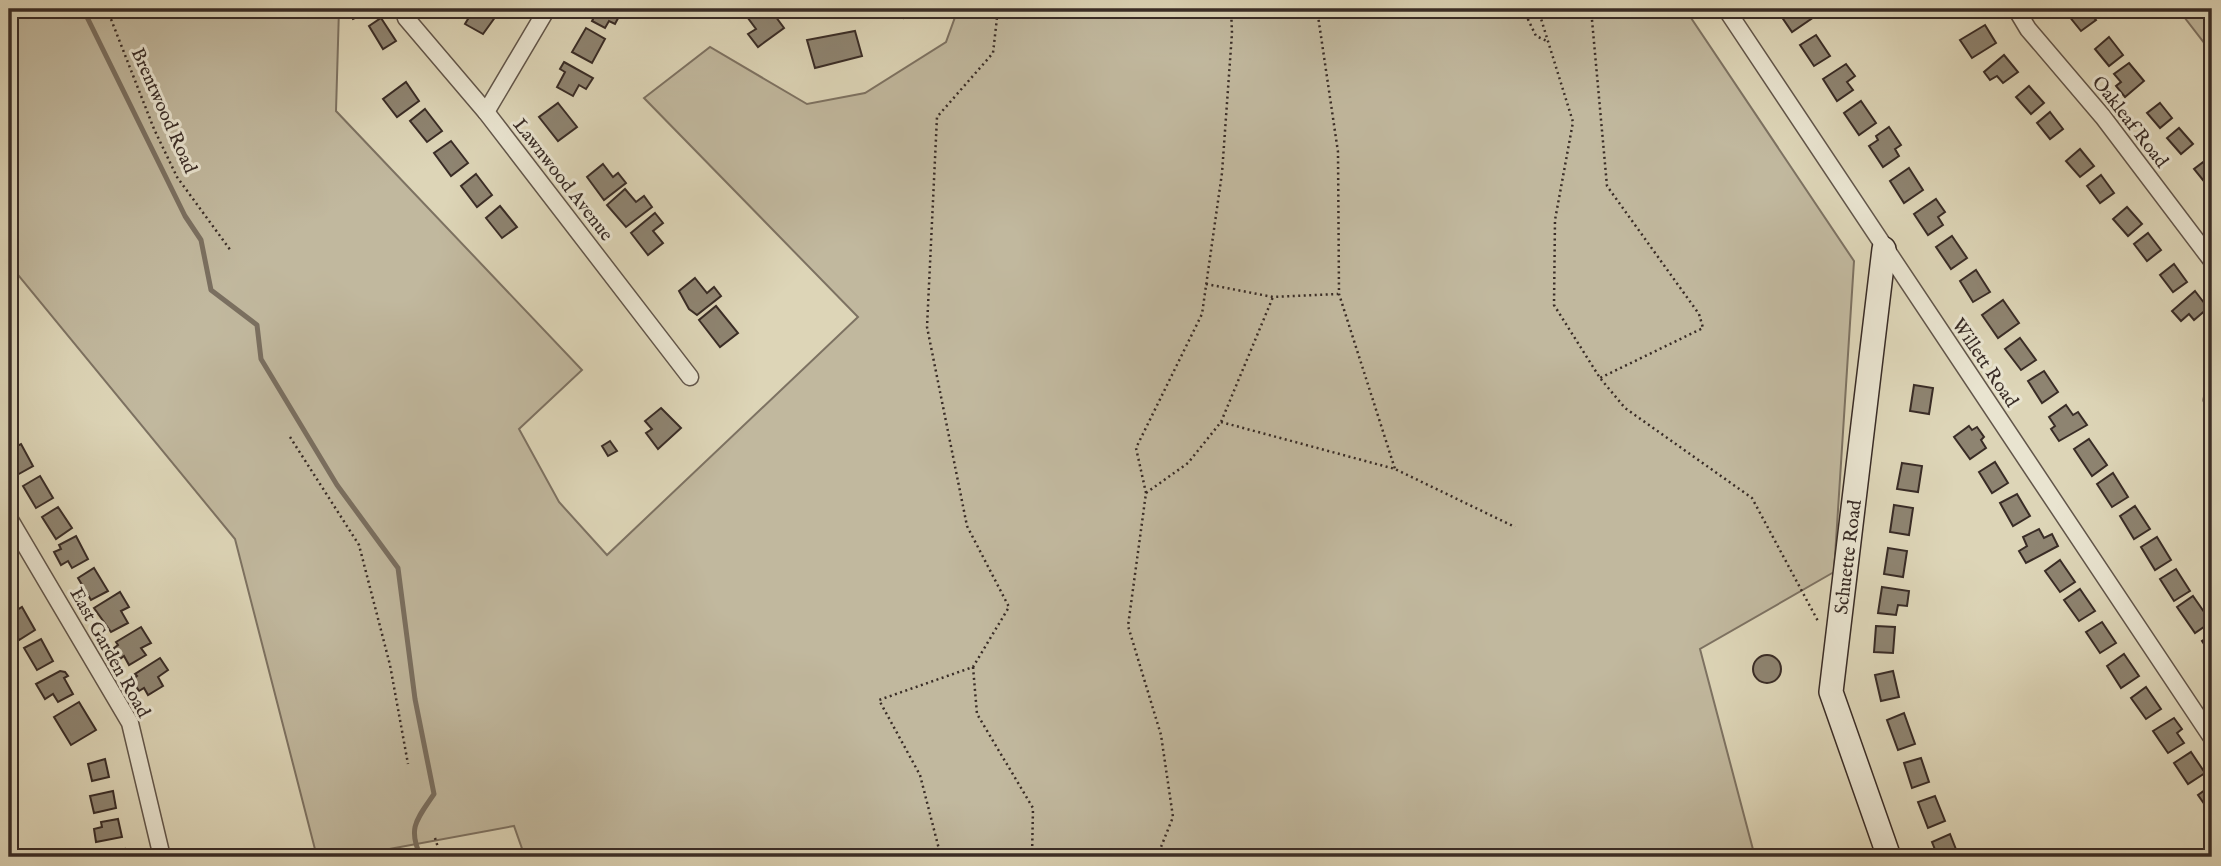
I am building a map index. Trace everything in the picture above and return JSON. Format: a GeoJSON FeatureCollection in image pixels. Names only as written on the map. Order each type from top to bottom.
{"type":"FeatureCollection","features":[{"type":"Feature","properties":{"kind":"street","name":"Lawnwood Avenue"},"geometry":{"type":"LineString","coordinates":[[403,9],[407,18],[486,112],[690,377]]}},
{"type":"Feature","properties":{"kind":"street"},"geometry":{"type":"LineString","coordinates":[[486,112],[547,9]]}},
{"type":"Feature","properties":{"kind":"street","name":"Willett Road"},"geometry":{"type":"LineString","coordinates":[[1726,9],[2212,738]]}},
{"type":"Feature","properties":{"kind":"street","name":"Oakleaf Road"},"geometry":{"type":"LineString","coordinates":[[2016,9],[2028,29],[2103,117],[2212,261]]}},
{"type":"Feature","properties":{"kind":"street","name":"Schuette Road"},"geometry":{"type":"LineString","coordinates":[[1884,249],[1831,692],[1889,857]]}},
{"type":"Feature","properties":{"kind":"street","name":"East Garden Road"},"geometry":{"type":"LineString","coordinates":[[9,518],[130,723],[162,857]]}},
{"type":"Feature","properties":{"kind":"lane"},"geometry":{"type":"LineString","coordinates":[[2212,375],[2208,400],[2212,411]]}},
{"type":"Feature","properties":{"kind":"path","name":"Brentwood Road"},"geometry":{"type":"LineString","coordinates":[[107,9],[154,129],[177,177],[230,251]]}},
{"type":"Feature","properties":{"kind":"path"},"geometry":{"type":"LineString","coordinates":[[998,9],[993,53],[937,117],[927,327],[967,526],[1009,607],[973,667],[977,714],[1033,808],[1032,857]]}},
{"type":"Feature","properties":{"kind":"path"},"geometry":{"type":"LineString","coordinates":[[1157,857],[1173,817],[1161,735],[1128,626],[1146,493],[1136,448],[1202,314],[1222,173],[1232,33],[1231,9]]}},
{"type":"Feature","properties":{"kind":"path"},"geometry":{"type":"LineString","coordinates":[[1317,9],[1338,152],[1339,294],[1395,469]]}},
{"type":"Feature","properties":{"kind":"path"},"geometry":{"type":"LineString","coordinates":[[1523,9],[1535,36],[1547,41]]}},
{"type":"Feature","properties":{"kind":"path"},"geometry":{"type":"LineString","coordinates":[[1538,9],[1573,122],[1555,220],[1554,305],[1600,378],[1625,408],[1752,498],[1836,654]]}},
{"type":"Feature","properties":{"kind":"path"},"geometry":{"type":"LineString","coordinates":[[1591,9],[1607,186],[1699,314],[1703,328],[1600,378]]}},
{"type":"Feature","properties":{"kind":"path"},"geometry":{"type":"LineString","coordinates":[[1206,284],[1273,297],[1339,294]]}},
{"type":"Feature","properties":{"kind":"path"},"geometry":{"type":"LineString","coordinates":[[1146,493],[1188,463],[1220,422],[1273,297]]}},
{"type":"Feature","properties":{"kind":"path"},"geometry":{"type":"LineString","coordinates":[[1220,422],[1395,469],[1515,527]]}},
{"type":"Feature","properties":{"kind":"path"},"geometry":{"type":"LineString","coordinates":[[290,437],[359,545],[390,665],[408,764]]}},
{"type":"Feature","properties":{"kind":"path"},"geometry":{"type":"LineString","coordinates":[[941,857],[920,775],[879,700],[973,667]]}},
{"type":"Feature","properties":{"kind":"path"},"geometry":{"type":"LineString","coordinates":[[435,838],[441,857]]}},
{"type":"Feature","properties":{"kind":"shaded area"},"geometry":{"type":"Polygon","coordinates":[[[9,9],[339,9],[336,111],[582,370],[519,429],[559,502],[607,555],[858,317],[644,98],[710,47],[807,104],[865,93],[946,42],[958,9],[1685,9],[1854,261],[1834,572],[1700,649],[1755,857],[525,857],[514,826],[346,857],[317,857],[235,539],[9,264],[9,9]]]}},
{"type":"Feature","properties":{"kind":"shaded area"},"geometry":{"type":"Polygon","coordinates":[[[2178,9],[2212,9],[2212,53],[2178,9]]]}},
{"type":"Feature","properties":{"kind":"building"},"geometry":{"type":"Polygon","coordinates":[[[349,9],[375,9],[353,19],[349,9]]]}},
{"type":"Feature","properties":{"kind":"building"},"geometry":{"type":"Polygon","coordinates":[[[474,9],[501,9],[483,34],[465,24],[474,9]]]}},
{"type":"Feature","properties":{"kind":"building"},"geometry":{"type":"Polygon","coordinates":[[[598,9],[623,9],[615,24],[609,21],[605,28],[592,21],[598,9]]]}},
{"type":"Feature","properties":{"kind":"building"},"geometry":{"type":"Polygon","coordinates":[[[753,9],[770,9],[784,28],[758,47],[748,34],[756,29],[745,14],[753,9]]]}},
{"type":"Feature","properties":{"kind":"building"},"geometry":{"type":"Polygon","coordinates":[[[868,9],[905,9],[903,18],[868,9]]]}},
{"type":"Feature","properties":{"kind":"building"},"geometry":{"type":"Polygon","coordinates":[[[1798,9],[1802,13],[1808,9],[1814,17],[1792,32],[1777,10],[1798,9]]]}},
{"type":"Feature","properties":{"kind":"building"},"geometry":{"type":"Polygon","coordinates":[[[1955,9],[1974,9],[1959,17],[1955,9]]]}},
{"type":"Feature","properties":{"kind":"building"},"geometry":{"type":"Polygon","coordinates":[[[2077,9],[2087,9],[2096,20],[2081,31],[2069,16],[2077,9]]]}},
{"type":"Feature","properties":{"kind":"building"},"geometry":{"type":"Polygon","coordinates":[[[381,18],[396,41],[383,49],[369,26],[381,18]]]}},
{"type":"Feature","properties":{"kind":"building"},"geometry":{"type":"Polygon","coordinates":[[[1985,25],[1996,43],[1972,58],[1960,40],[1985,25]]]}},
{"type":"Feature","properties":{"kind":"building"},"geometry":{"type":"Polygon","coordinates":[[[586,28],[605,39],[592,63],[572,52],[586,28]]]}},
{"type":"Feature","properties":{"kind":"building"},"geometry":{"type":"Polygon","coordinates":[[[855,31],[862,56],[815,68],[807,40],[855,31]]]}},
{"type":"Feature","properties":{"kind":"building"},"geometry":{"type":"Polygon","coordinates":[[[1816,35],[1830,56],[1814,66],[1800,45],[1816,35]]]}},
{"type":"Feature","properties":{"kind":"building"},"geometry":{"type":"Polygon","coordinates":[[[2109,37],[2123,55],[2109,66],[2095,49],[2109,37]]]}},
{"type":"Feature","properties":{"kind":"building"},"geometry":{"type":"Polygon","coordinates":[[[2004,55],[2018,72],[2003,83],[1997,76],[1990,80],[1984,72],[2004,55]]]}},
{"type":"Feature","properties":{"kind":"building"},"geometry":{"type":"Polygon","coordinates":[[[564,62],[593,78],[586,89],[579,85],[573,96],[557,87],[565,72],[560,69],[564,62]]]}},
{"type":"Feature","properties":{"kind":"building"},"geometry":{"type":"Polygon","coordinates":[[[2129,63],[2144,81],[2125,97],[2116,86],[2121,82],[2114,74],[2129,63]]]}},
{"type":"Feature","properties":{"kind":"building"},"geometry":{"type":"Polygon","coordinates":[[[1846,64],[1855,76],[1847,82],[1853,90],[1837,101],[1823,79],[1846,64]]]}},
{"type":"Feature","properties":{"kind":"building"},"geometry":{"type":"Polygon","coordinates":[[[406,82],[419,101],[397,117],[383,99],[406,82]]]}},
{"type":"Feature","properties":{"kind":"building"},"geometry":{"type":"Polygon","coordinates":[[[2029,86],[2044,103],[2031,114],[2016,97],[2029,86]]]}},
{"type":"Feature","properties":{"kind":"building"},"geometry":{"type":"Polygon","coordinates":[[[1861,101],[1876,123],[1859,135],[1844,113],[1861,101]]]}},
{"type":"Feature","properties":{"kind":"building"},"geometry":{"type":"Polygon","coordinates":[[[558,103],[577,127],[558,141],[539,117],[558,103]]]}},
{"type":"Feature","properties":{"kind":"building"},"geometry":{"type":"Polygon","coordinates":[[[2160,103],[2172,118],[2160,128],[2147,113],[2160,103]]]}},
{"type":"Feature","properties":{"kind":"building"},"geometry":{"type":"Polygon","coordinates":[[[425,109],[442,131],[427,142],[410,121],[425,109]]]}},
{"type":"Feature","properties":{"kind":"building"},"geometry":{"type":"Polygon","coordinates":[[[2050,112],[2063,129],[2050,139],[2037,123],[2050,112]]]}},
{"type":"Feature","properties":{"kind":"building"},"geometry":{"type":"Polygon","coordinates":[[[1889,127],[1901,145],[1895,149],[1899,156],[1883,167],[1869,146],[1878,140],[1876,136],[1889,127]]]}},
{"type":"Feature","properties":{"kind":"building"},"geometry":{"type":"Polygon","coordinates":[[[2179,128],[2193,144],[2181,154],[2167,138],[2179,128]]]}},
{"type":"Feature","properties":{"kind":"building"},"geometry":{"type":"Polygon","coordinates":[[[451,141],[468,163],[451,176],[434,153],[451,141]]]}},
{"type":"Feature","properties":{"kind":"building"},"geometry":{"type":"Polygon","coordinates":[[[2080,149],[2094,166],[2080,177],[2066,161],[2080,149]]]}},
{"type":"Feature","properties":{"kind":"building"},"geometry":{"type":"Polygon","coordinates":[[[2206,160],[2212,168],[2212,181],[2207,185],[2194,169],[2206,160]]]}},
{"type":"Feature","properties":{"kind":"building"},"geometry":{"type":"Polygon","coordinates":[[[603,164],[613,177],[618,173],[626,183],[604,200],[587,177],[603,164]]]}},
{"type":"Feature","properties":{"kind":"building"},"geometry":{"type":"Polygon","coordinates":[[[1909,168],[1923,190],[1904,203],[1890,181],[1909,168]]]}},
{"type":"Feature","properties":{"kind":"building"},"geometry":{"type":"Polygon","coordinates":[[[476,174],[492,195],[477,207],[461,186],[476,174]]]}},
{"type":"Feature","properties":{"kind":"building"},"geometry":{"type":"Polygon","coordinates":[[[2101,175],[2114,193],[2100,203],[2087,186],[2101,175]]]}},
{"type":"Feature","properties":{"kind":"building"},"geometry":{"type":"Polygon","coordinates":[[[625,189],[636,202],[644,196],[652,207],[626,227],[607,205],[625,189]]]}},
{"type":"Feature","properties":{"kind":"building"},"geometry":{"type":"Polygon","coordinates":[[[1936,199],[1945,212],[1938,217],[1943,225],[1928,235],[1914,214],[1936,199]]]}},
{"type":"Feature","properties":{"kind":"building"},"geometry":{"type":"Polygon","coordinates":[[[500,206],[517,227],[502,238],[486,218],[500,206]]]}},
{"type":"Feature","properties":{"kind":"building"},"geometry":{"type":"Polygon","coordinates":[[[2127,207],[2142,224],[2128,236],[2113,219],[2127,207]]]}},
{"type":"Feature","properties":{"kind":"building"},"geometry":{"type":"Polygon","coordinates":[[[655,213],[663,223],[653,231],[663,243],[648,255],[631,233],[655,213]]]}},
{"type":"Feature","properties":{"kind":"building"},"geometry":{"type":"Polygon","coordinates":[[[2148,233],[2161,250],[2147,261],[2134,244],[2148,233]]]}},
{"type":"Feature","properties":{"kind":"building"},"geometry":{"type":"Polygon","coordinates":[[[1952,236],[1967,258],[1951,269],[1936,247],[1952,236]]]}},
{"type":"Feature","properties":{"kind":"building"},"geometry":{"type":"Polygon","coordinates":[[[2174,264],[2187,282],[2173,292],[2160,275],[2174,264]]]}},
{"type":"Feature","properties":{"kind":"building"},"geometry":{"type":"Polygon","coordinates":[[[1976,270],[1990,292],[1973,302],[1960,281],[1976,270]]]}},
{"type":"Feature","properties":{"kind":"building"},"geometry":{"type":"Polygon","coordinates":[[[695,278],[707,293],[714,287],[721,296],[697,315],[689,309],[679,291],[695,278]]]}},
{"type":"Feature","properties":{"kind":"building"},"geometry":{"type":"Polygon","coordinates":[[[2195,291],[2208,308],[2194,320],[2189,314],[2181,321],[2172,311],[2195,291]]]}},
{"type":"Feature","properties":{"kind":"building"},"geometry":{"type":"Polygon","coordinates":[[[2003,300],[2019,323],[1998,338],[1982,315],[2003,300]]]}},
{"type":"Feature","properties":{"kind":"building"},"geometry":{"type":"Polygon","coordinates":[[[716,306],[738,333],[720,347],[699,320],[716,306]]]}},
{"type":"Feature","properties":{"kind":"building"},"geometry":{"type":"Polygon","coordinates":[[[2020,338],[2036,360],[2021,370],[2005,349],[2020,338]]]}},
{"type":"Feature","properties":{"kind":"building"},"geometry":{"type":"Polygon","coordinates":[[[2044,371],[2058,392],[2042,403],[2028,381],[2044,371]]]}},
{"type":"Feature","properties":{"kind":"building"},"geometry":{"type":"Polygon","coordinates":[[[1914,385],[1933,388],[1929,414],[1910,411],[1914,385]]]}},
{"type":"Feature","properties":{"kind":"building"},"geometry":{"type":"Polygon","coordinates":[[[2066,405],[2073,415],[2078,412],[2087,425],[2059,441],[2051,429],[2055,426],[2049,417],[2066,405]]]}},
{"type":"Feature","properties":{"kind":"building"},"geometry":{"type":"Polygon","coordinates":[[[661,408],[681,428],[658,449],[646,433],[652,429],[645,421],[661,408]]]}},
{"type":"Feature","properties":{"kind":"building"},"geometry":{"type":"Polygon","coordinates":[[[9,423],[16,435],[9,439],[9,423]]]}},
{"type":"Feature","properties":{"kind":"building"},"geometry":{"type":"Polygon","coordinates":[[[1969,426],[1972,430],[1977,427],[1984,437],[1981,440],[1986,448],[1970,459],[1954,437],[1969,426]]]}},
{"type":"Feature","properties":{"kind":"building"},"geometry":{"type":"Polygon","coordinates":[[[2089,439],[2107,465],[2092,476],[2074,449],[2089,439]]]}},
{"type":"Feature","properties":{"kind":"building"},"geometry":{"type":"Polygon","coordinates":[[[610,441],[617,451],[608,456],[602,446],[610,441]]]}},
{"type":"Feature","properties":{"kind":"building"},"geometry":{"type":"Polygon","coordinates":[[[21,444],[33,466],[17,475],[9,461],[9,450],[21,444]]]}},
{"type":"Feature","properties":{"kind":"building"},"geometry":{"type":"Polygon","coordinates":[[[1995,462],[2008,483],[1992,493],[1979,472],[1995,462]]]}},
{"type":"Feature","properties":{"kind":"building"},"geometry":{"type":"Polygon","coordinates":[[[1902,463],[1922,466],[1918,492],[1897,489],[1902,463]]]}},
{"type":"Feature","properties":{"kind":"building"},"geometry":{"type":"Polygon","coordinates":[[[2113,473],[2128,497],[2112,507],[2097,484],[2113,473]]]}},
{"type":"Feature","properties":{"kind":"building"},"geometry":{"type":"Polygon","coordinates":[[[40,476],[53,498],[36,508],[23,486],[40,476]]]}},
{"type":"Feature","properties":{"kind":"building"},"geometry":{"type":"Polygon","coordinates":[[[2017,494],[2030,516],[2013,526],[2000,503],[2017,494]]]}},
{"type":"Feature","properties":{"kind":"building"},"geometry":{"type":"Polygon","coordinates":[[[1894,505],[1913,508],[1909,535],[1890,532],[1894,505]]]}},
{"type":"Feature","properties":{"kind":"building"},"geometry":{"type":"Polygon","coordinates":[[[2135,506],[2150,529],[2134,539],[2120,516],[2135,506]]]}},
{"type":"Feature","properties":{"kind":"building"},"geometry":{"type":"Polygon","coordinates":[[[58,507],[72,528],[56,539],[42,517],[58,507]]]}},
{"type":"Feature","properties":{"kind":"building"},"geometry":{"type":"Polygon","coordinates":[[[2039,529],[2044,538],[2052,534],[2058,546],[2026,563],[2019,551],[2027,546],[2023,537],[2039,529]]]}},
{"type":"Feature","properties":{"kind":"building"},"geometry":{"type":"Polygon","coordinates":[[[76,536],[88,559],[72,568],[68,561],[61,565],[54,552],[61,549],[59,545],[76,536]]]}},
{"type":"Feature","properties":{"kind":"building"},"geometry":{"type":"Polygon","coordinates":[[[2157,537],[2171,560],[2155,570],[2141,547],[2157,537]]]}},
{"type":"Feature","properties":{"kind":"building"},"geometry":{"type":"Polygon","coordinates":[[[1888,548],[1907,551],[1903,577],[1884,574],[1888,548]]]}},
{"type":"Feature","properties":{"kind":"building"},"geometry":{"type":"Polygon","coordinates":[[[2060,560],[2075,582],[2060,592],[2045,571],[2060,560]]]}},
{"type":"Feature","properties":{"kind":"building"},"geometry":{"type":"Polygon","coordinates":[[[94,568],[108,591],[91,600],[78,578],[94,568]]]}},
{"type":"Feature","properties":{"kind":"building"},"geometry":{"type":"Polygon","coordinates":[[[2176,569],[2190,591],[2174,601],[2160,579],[2176,569]]]}},
{"type":"Feature","properties":{"kind":"building"},"geometry":{"type":"Polygon","coordinates":[[[9,586],[15,597],[9,601],[9,586]]]}},
{"type":"Feature","properties":{"kind":"building"},"geometry":{"type":"Polygon","coordinates":[[[1882,587],[1909,591],[1907,606],[1898,605],[1896,615],[1878,613],[1882,587]]]}},
{"type":"Feature","properties":{"kind":"building"},"geometry":{"type":"Polygon","coordinates":[[[2080,589],[2095,611],[2079,621],[2064,600],[2080,589]]]}},
{"type":"Feature","properties":{"kind":"building"},"geometry":{"type":"Polygon","coordinates":[[[120,592],[129,607],[121,611],[128,623],[111,632],[94,608],[120,592]]]}},
{"type":"Feature","properties":{"kind":"building"},"geometry":{"type":"Polygon","coordinates":[[[2193,596],[2211,622],[2195,633],[2177,607],[2193,596]]]}},
{"type":"Feature","properties":{"kind":"building"},"geometry":{"type":"Polygon","coordinates":[[[22,607],[35,630],[19,640],[12,627],[9,629],[9,615],[22,607]]]}},
{"type":"Feature","properties":{"kind":"building"},"geometry":{"type":"Polygon","coordinates":[[[2102,622],[2116,643],[2100,653],[2086,632],[2102,622]]]}},
{"type":"Feature","properties":{"kind":"building"},"geometry":{"type":"Polygon","coordinates":[[[1876,626],[1895,627],[1893,653],[1874,652],[1876,626]]]}},
{"type":"Feature","properties":{"kind":"building"},"geometry":{"type":"Polygon","coordinates":[[[141,627],[151,643],[141,648],[146,655],[129,665],[124,656],[120,659],[114,648],[118,645],[116,642],[141,627]]]}},
{"type":"Feature","properties":{"kind":"building"},"geometry":{"type":"Polygon","coordinates":[[[2212,634],[2212,656],[2202,641],[2212,634]]]}},
{"type":"Feature","properties":{"kind":"building"},"geometry":{"type":"Polygon","coordinates":[[[41,639],[53,661],[37,670],[24,648],[41,639]]]}},
{"type":"Feature","properties":{"kind":"building"},"geometry":{"type":"Polygon","coordinates":[[[2124,654],[2139,676],[2121,688],[2107,666],[2124,654]]]}},
{"type":"Feature","properties":{"kind":"building"},"geometry":{"type":"Polygon","coordinates":[[[1767,655],[1777,659],[1781,669],[1777,679],[1767,683],[1757,679],[1753,669],[1757,659],[1767,655]]]}},
{"type":"Feature","properties":{"kind":"building"},"geometry":{"type":"Polygon","coordinates":[[[160,658],[168,670],[158,677],[163,686],[148,695],[144,688],[139,691],[132,680],[137,676],[135,674],[160,658]]]}},
{"type":"Feature","properties":{"kind":"building"},"geometry":{"type":"Polygon","coordinates":[[[60,671],[68,676],[64,678],[73,694],[58,702],[53,694],[45,699],[36,684],[60,671]]]}},
{"type":"Feature","properties":{"kind":"building"},"geometry":{"type":"Polygon","coordinates":[[[1893,671],[1899,697],[1881,701],[1875,675],[1893,671]]]}},
{"type":"Feature","properties":{"kind":"building"},"geometry":{"type":"Polygon","coordinates":[[[2146,687],[2161,709],[2146,719],[2131,698],[2146,687]]]}},
{"type":"Feature","properties":{"kind":"building"},"geometry":{"type":"Polygon","coordinates":[[[79,702],[96,730],[71,745],[54,717],[79,702]]]}},
{"type":"Feature","properties":{"kind":"building"},"geometry":{"type":"Polygon","coordinates":[[[1904,713],[1915,744],[1898,750],[1887,720],[1904,713]]]}},
{"type":"Feature","properties":{"kind":"building"},"geometry":{"type":"Polygon","coordinates":[[[2174,718],[2182,729],[2177,733],[2184,743],[2168,753],[2153,731],[2174,718]]]}},
{"type":"Feature","properties":{"kind":"building"},"geometry":{"type":"Polygon","coordinates":[[[2191,752],[2205,773],[2188,784],[2174,763],[2191,752]]]}},
{"type":"Feature","properties":{"kind":"building"},"geometry":{"type":"Polygon","coordinates":[[[1921,758],[1929,782],[1912,788],[1904,763],[1921,758]]]}},
{"type":"Feature","properties":{"kind":"building"},"geometry":{"type":"Polygon","coordinates":[[[105,759],[109,777],[92,781],[88,764],[105,759]]]}},
{"type":"Feature","properties":{"kind":"building"},"geometry":{"type":"Polygon","coordinates":[[[2212,785],[2212,815],[2198,795],[2212,785]]]}},
{"type":"Feature","properties":{"kind":"building"},"geometry":{"type":"Polygon","coordinates":[[[113,791],[116,808],[94,813],[90,796],[113,791]]]}},
{"type":"Feature","properties":{"kind":"building"},"geometry":{"type":"Polygon","coordinates":[[[1935,796],[1945,821],[1928,828],[1918,802],[1935,796]]]}},
{"type":"Feature","properties":{"kind":"building"},"geometry":{"type":"Polygon","coordinates":[[[118,819],[122,837],[96,842],[94,829],[102,827],[101,822],[118,819]]]}},
{"type":"Feature","properties":{"kind":"building"},"geometry":{"type":"Polygon","coordinates":[[[1950,834],[1959,857],[1938,857],[1932,842],[1950,834]]]}},
{"type":"Feature","properties":{"kind":"building"},"geometry":{"type":"Polygon","coordinates":[[[125,849],[127,857],[109,857],[108,852],[125,849]]]}},
{"type":"Feature","properties":{"kind":"waterway"},"geometry":{"type":"LineString","coordinates":[[83,9],[185,216],[201,240],[211,290],[257,325],[261,359],[337,485],[398,568],[415,699],[434,794],[414,831],[421,857]]}}]}
